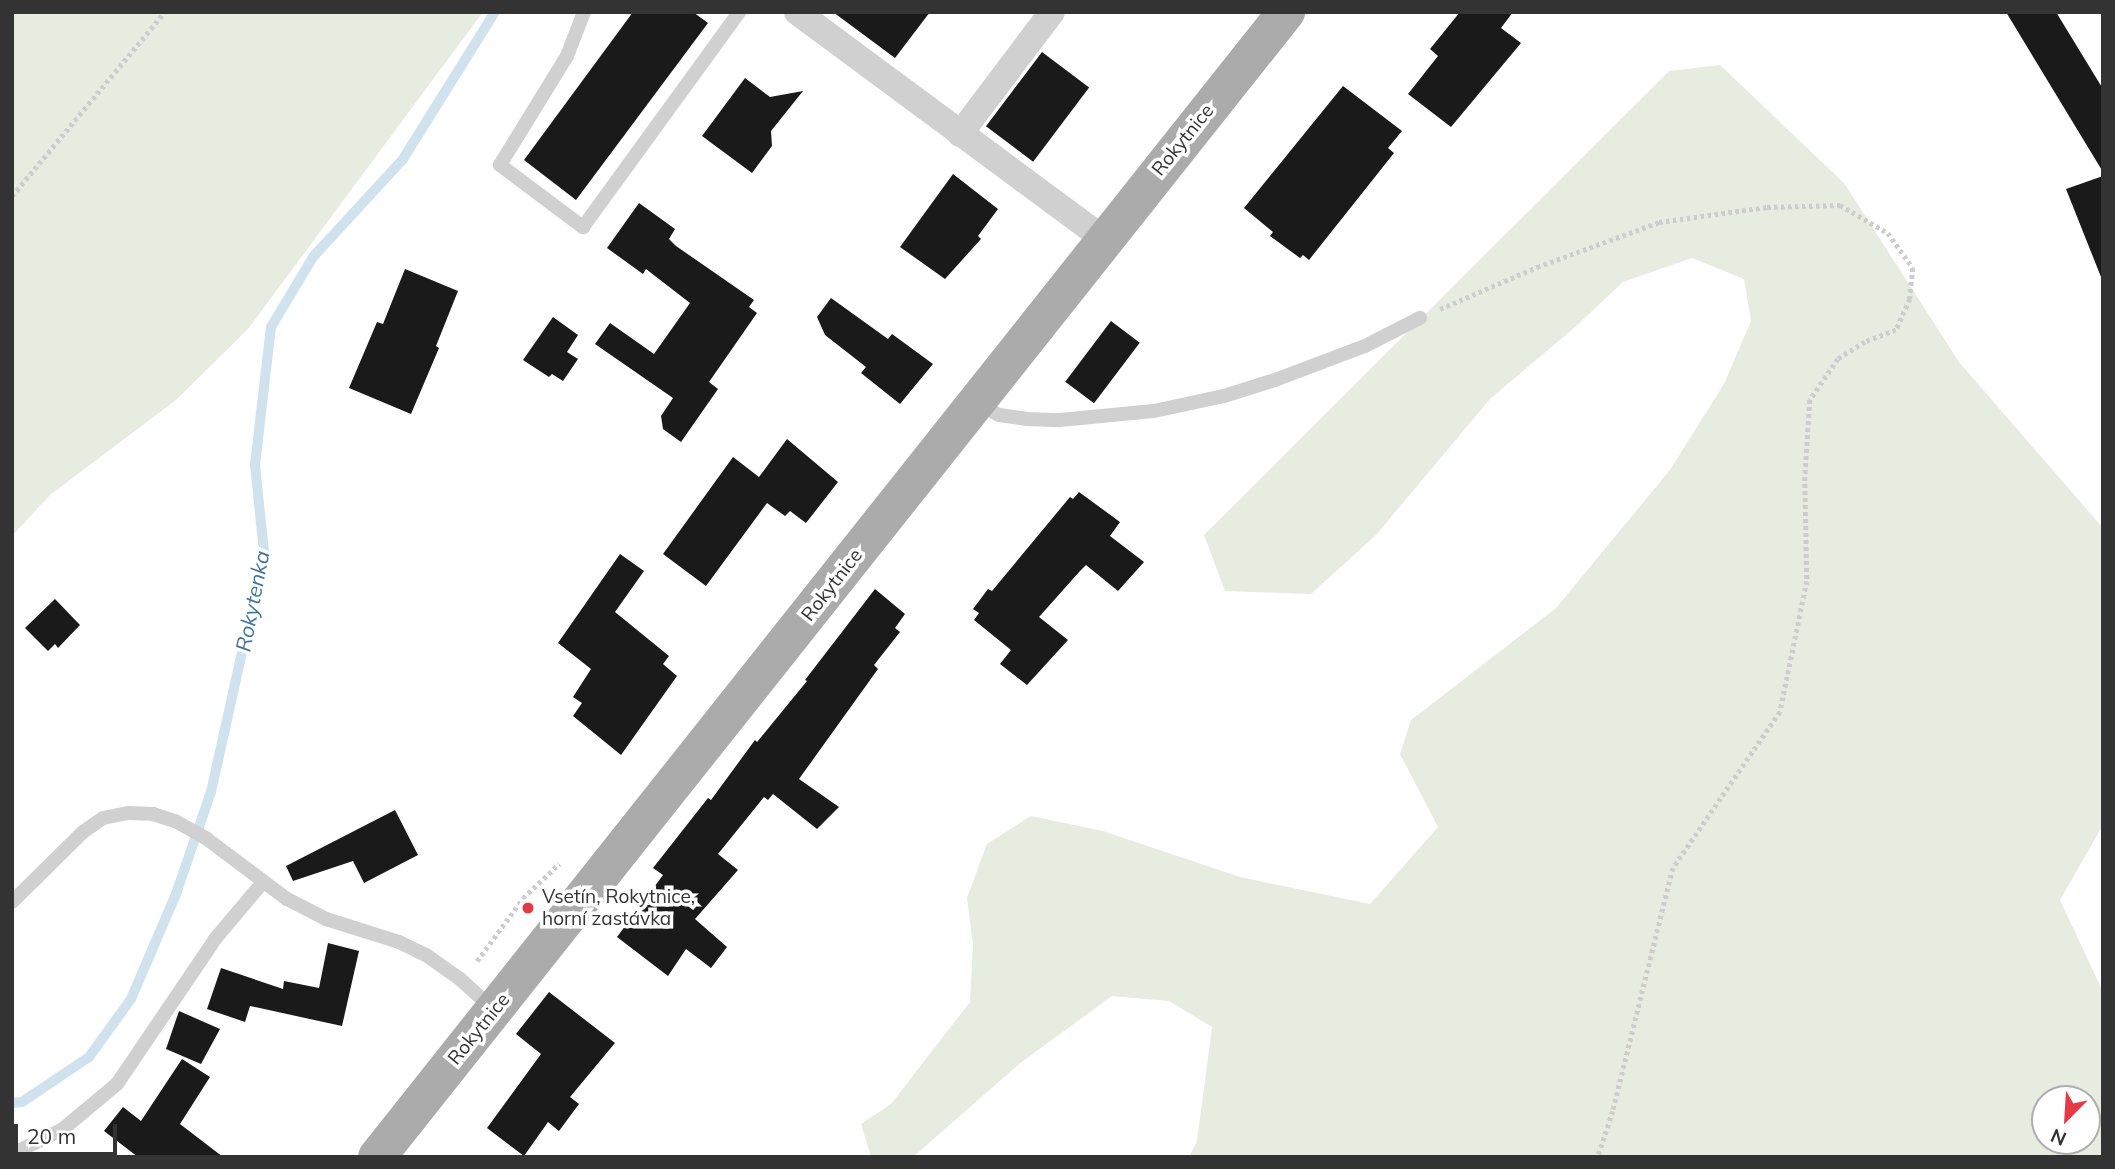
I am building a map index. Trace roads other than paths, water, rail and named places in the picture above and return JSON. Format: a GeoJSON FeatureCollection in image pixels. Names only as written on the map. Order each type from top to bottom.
{"type":"FeatureCollection","features":[{"type":"Feature","properties":{"kind":"main road","name":"Rokytnice"},"geometry":{"type":"LineString","coordinates":[[377,1157],[1286,12]]}},
{"type":"Feature","properties":{"kind":"street"},"geometry":{"type":"LineString","coordinates":[[797,12],[1105,240]]}},
{"type":"Feature","properties":{"kind":"street"},"geometry":{"type":"LineString","coordinates":[[960,134],[1052,12]]}},
{"type":"Feature","properties":{"kind":"lane"},"geometry":{"type":"LineString","coordinates":[[584,12],[567,56],[500,165],[583,227],[739,12]]}},
{"type":"Feature","properties":{"kind":"lane"},"geometry":{"type":"LineString","coordinates":[[976,402],[999,415],[1026,419],[1074,419],[1154,411],[1224,396],[1275,380],[1365,346],[1420,318]]}},
{"type":"Feature","properties":{"kind":"lane"},"geometry":{"type":"LineString","coordinates":[[12,902],[83,832],[103,818],[128,813],[153,814],[175,821],[207,839],[287,899],[326,919],[399,942],[426,955],[460,979],[494,1010]]}},
{"type":"Feature","properties":{"kind":"lane"},"geometry":{"type":"LineString","coordinates":[[12,1154],[63,1129],[117,1084],[215,939],[263,881]]}},
{"type":"Feature","properties":{"kind":"waterway","name":"Rokytenka"},"geometry":{"type":"LineString","coordinates":[[12,1103],[22,1102],[89,1057],[131,999],[176,894],[211,792],[264,552],[255,465],[271,327],[313,257],[403,159],[495,12]]}},
{"type":"Feature","properties":{"kind":"place","name":"Vsetín, Rokytnice, horní zastávka"},"geometry":{"type":"Point","coordinates":[528,908]}}]}
